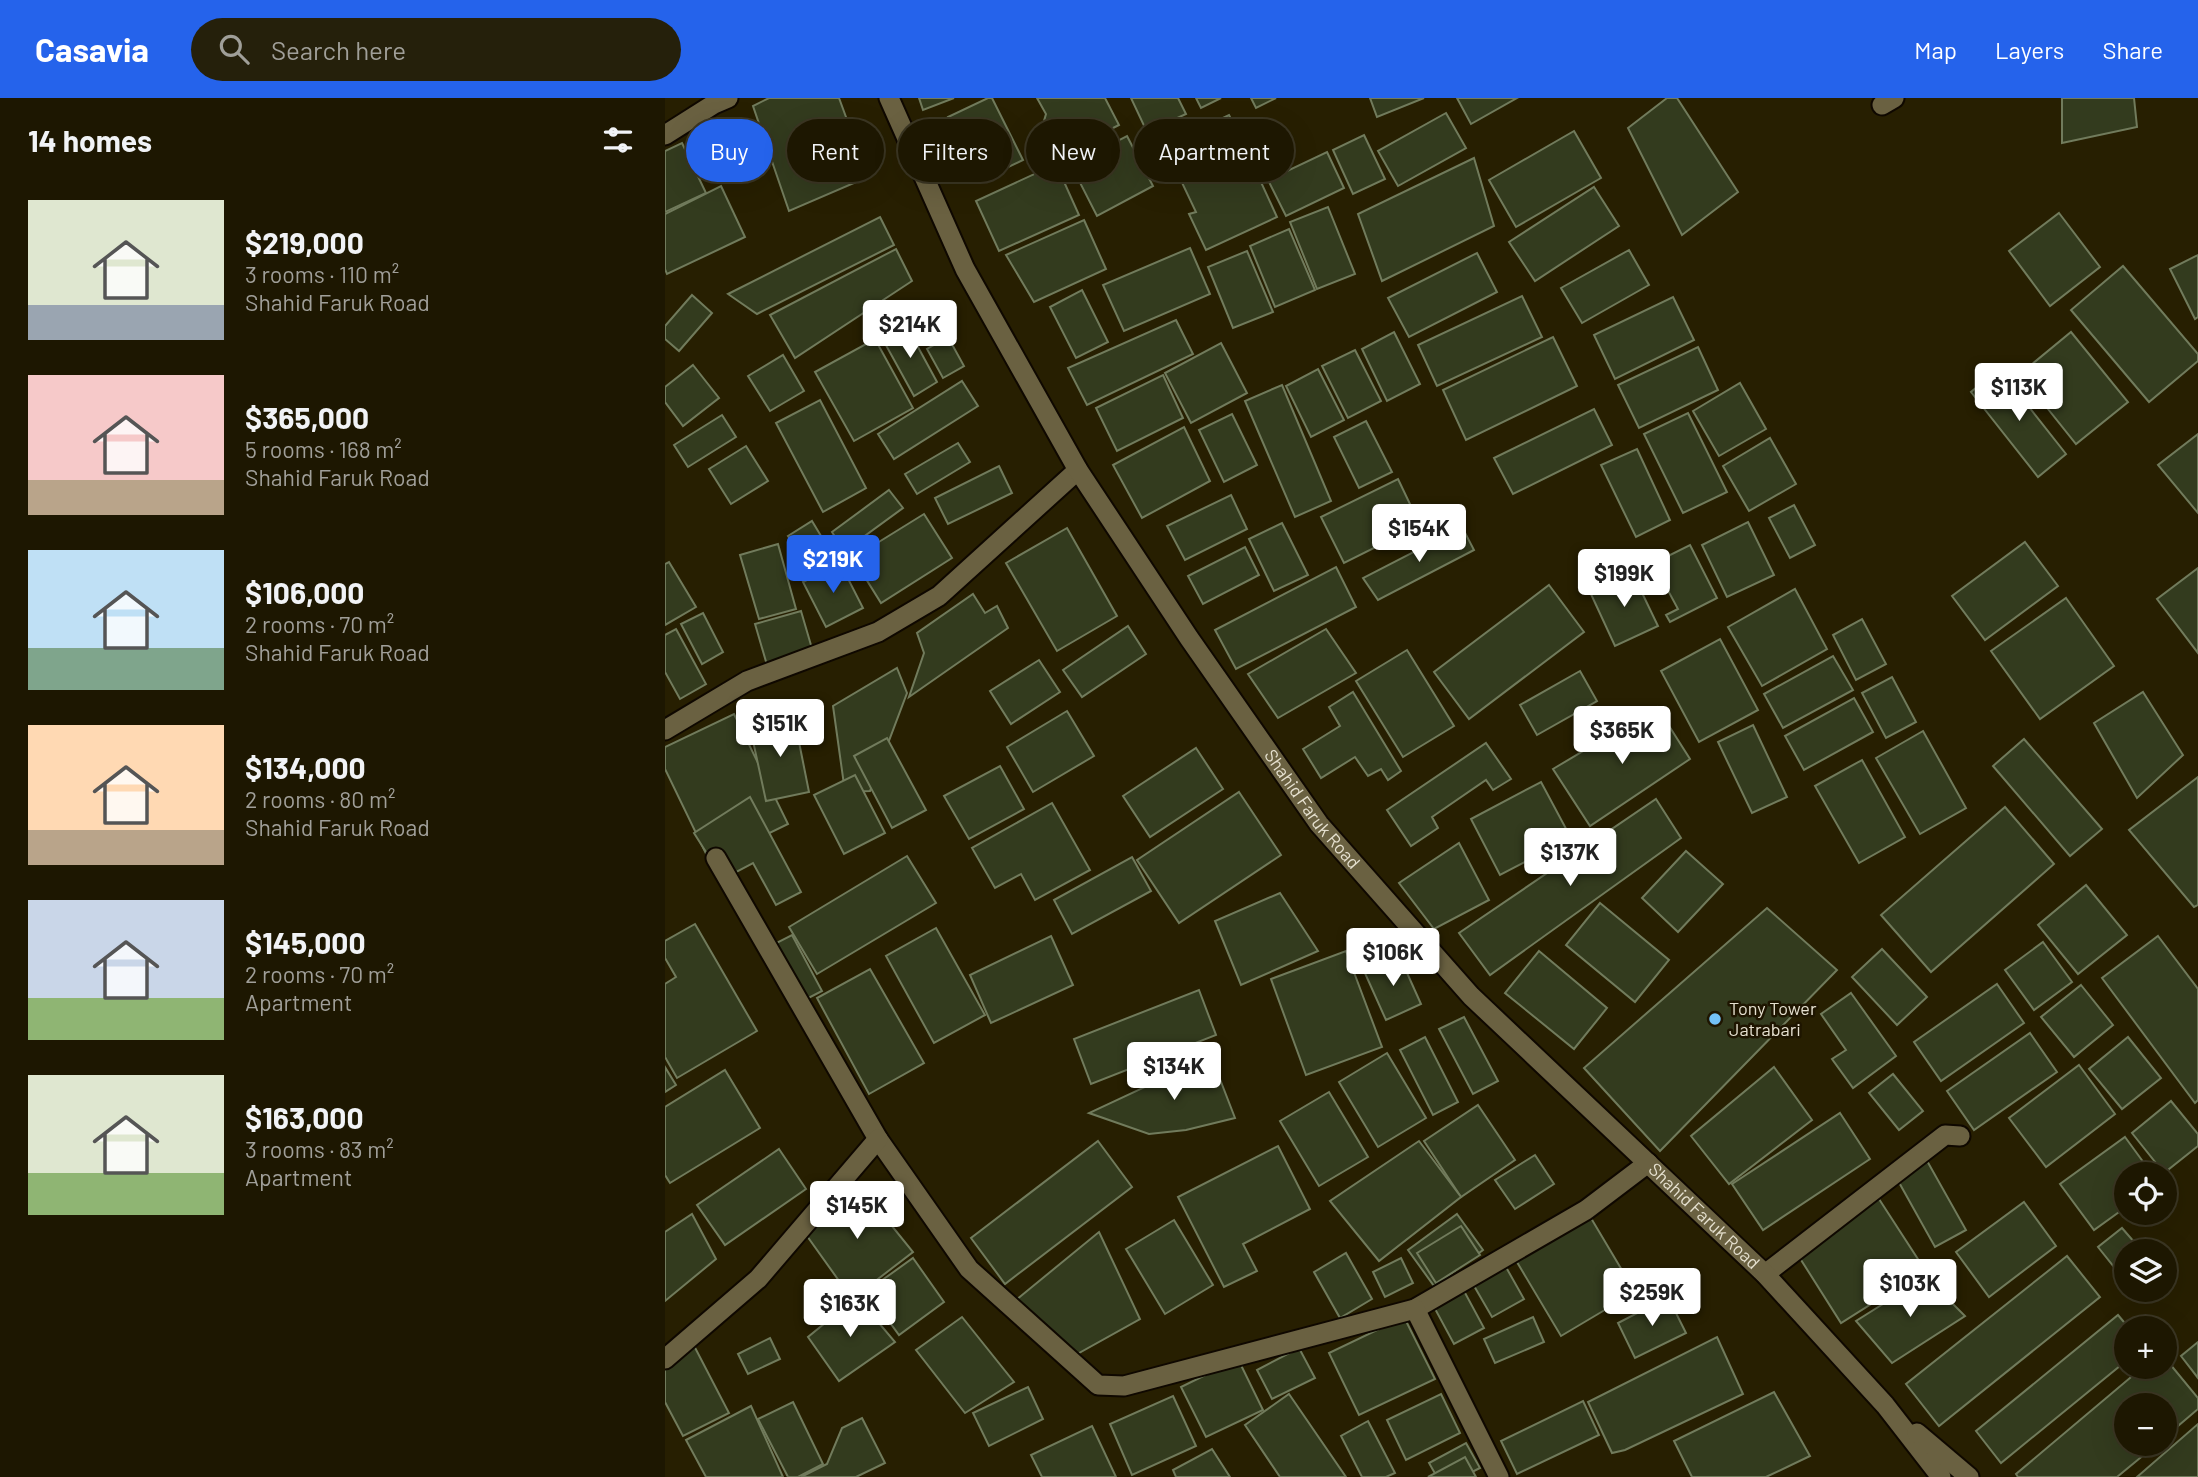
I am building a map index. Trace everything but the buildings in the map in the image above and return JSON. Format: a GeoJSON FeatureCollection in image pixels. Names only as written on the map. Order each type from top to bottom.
{"type":"FeatureCollection","features":[{"type":"Feature","properties":{"kind":"street"},"geometry":{"type":"LineString","coordinates":[[665,135],[728,98]]}},
{"type":"Feature","properties":{"kind":"street","name":"Shahid Faruk Road"},"geometry":{"type":"LineString","coordinates":[[889,98],[965,270],[1078,470],[1189,638],[1318,824],[1471,996],[1765,1274],[1885,1405],[1941,1477]]}},
{"type":"Feature","properties":{"kind":"street"},"geometry":{"type":"LineString","coordinates":[[665,730],[747,681],[878,632],[939,596],[1078,470]]}},
{"type":"Feature","properties":{"kind":"street"},"geometry":{"type":"LineString","coordinates":[[716,858],[878,1139],[969,1269],[1098,1385],[1124,1386],[1415,1309],[1586,1210],[1648,1163]]}},
{"type":"Feature","properties":{"kind":"street"},"geometry":{"type":"LineString","coordinates":[[1765,1274],[1945,1135],[1960,1136]]}},
{"type":"Feature","properties":{"kind":"street"},"geometry":{"type":"LineString","coordinates":[[665,1359],[758,1279],[878,1139]]}},
{"type":"Feature","properties":{"kind":"street"},"geometry":{"type":"LineString","coordinates":[[1415,1309],[1499,1477]]}},
{"type":"Feature","properties":{"kind":"street","name":"Shahid Faruk Road"},"geometry":{"type":"LineString","coordinates":[[1885,1405],[1969,1477]]}},
{"type":"Feature","properties":{"kind":"place","name":"Tony Tower Jatrabari"},"geometry":{"type":"Point","coordinates":[1715,1019]}}]}
